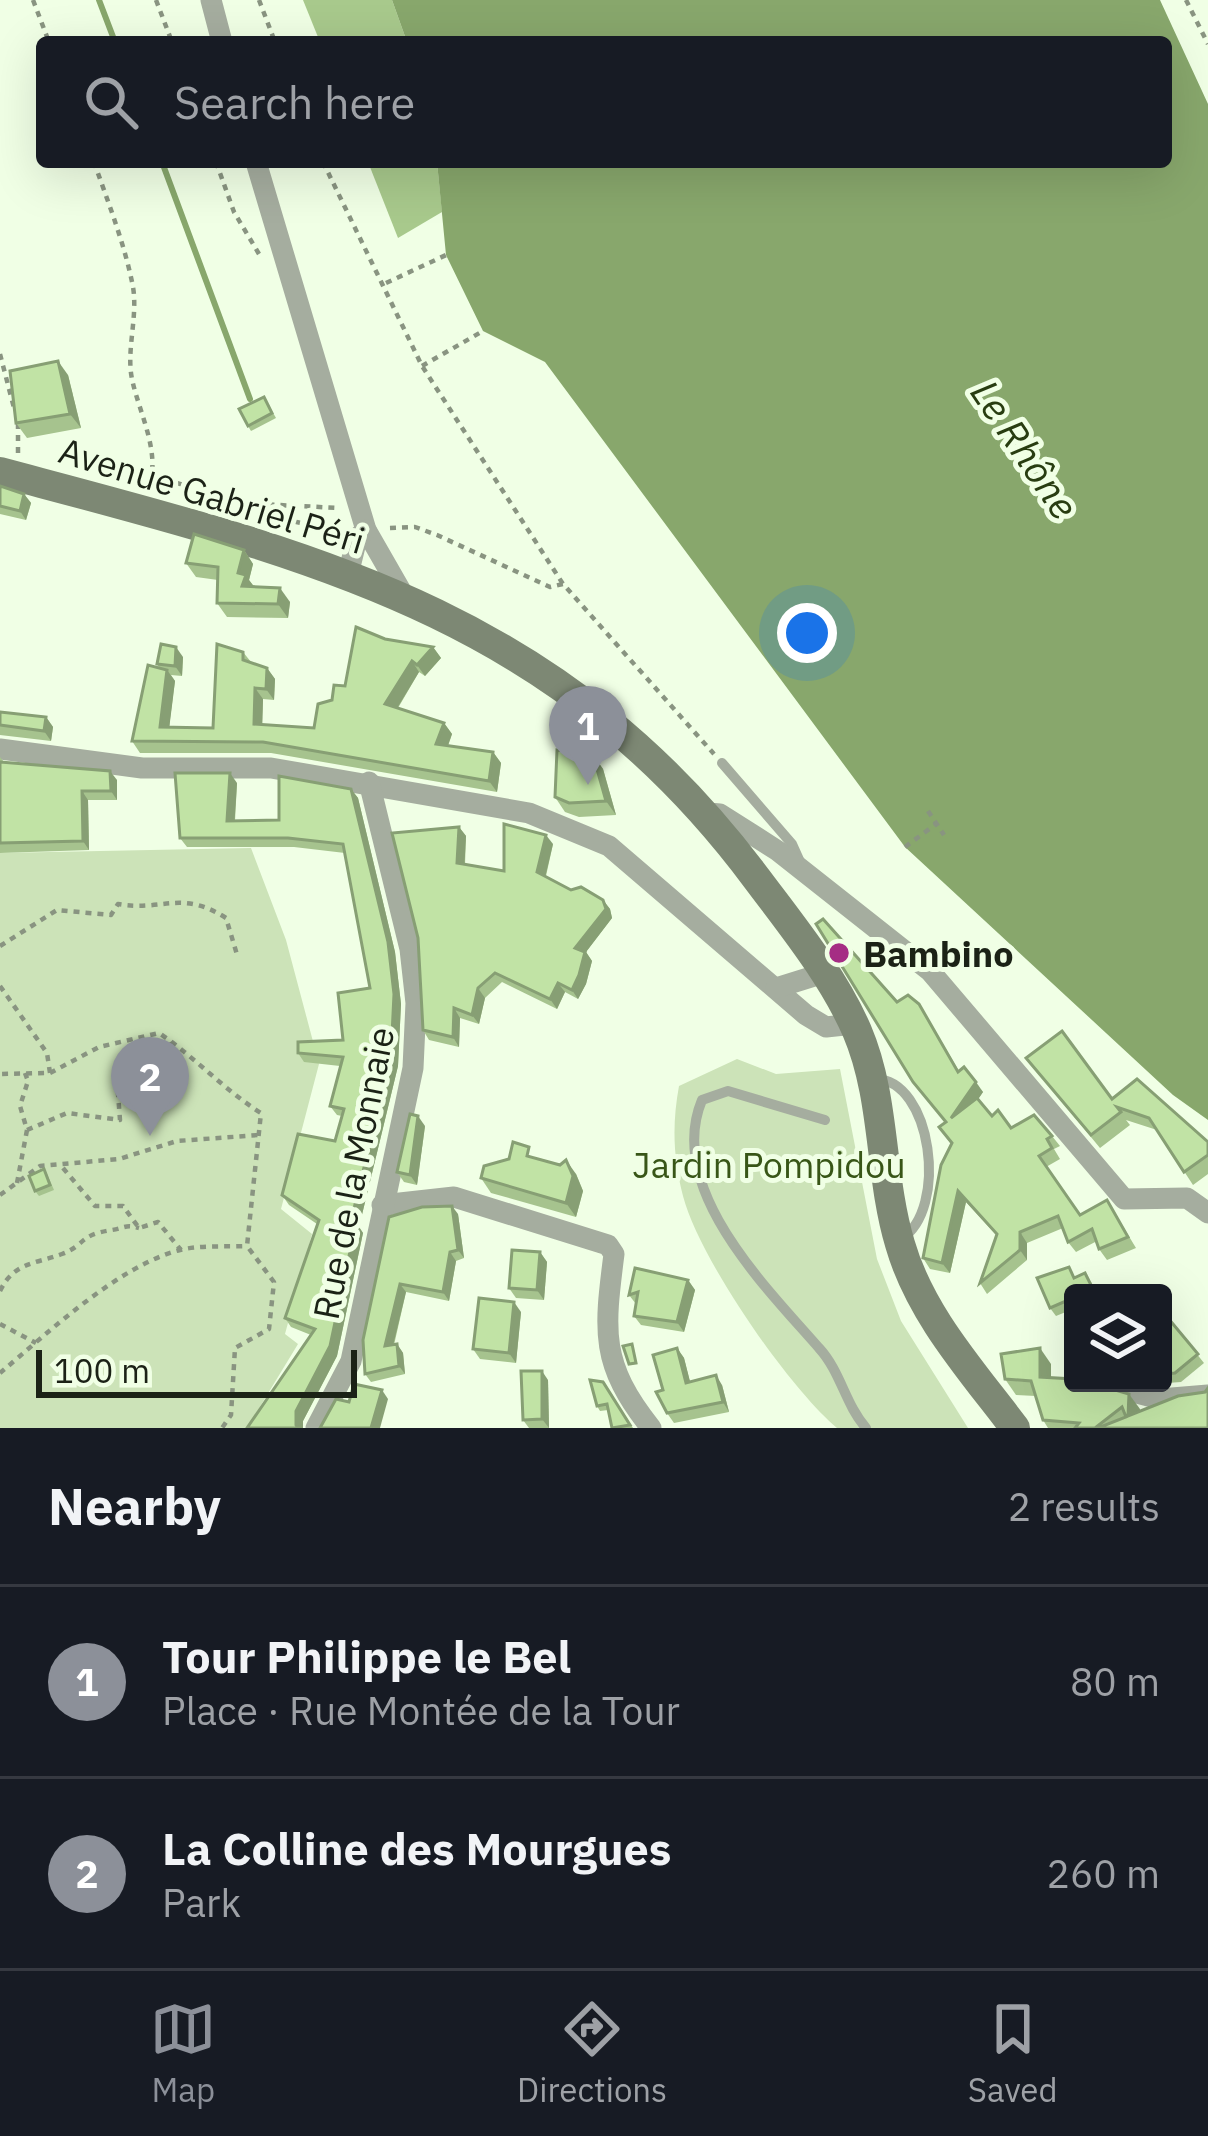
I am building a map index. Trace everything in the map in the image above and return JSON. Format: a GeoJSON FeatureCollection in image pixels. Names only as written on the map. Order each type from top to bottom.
{"type":"FeatureCollection","features":[{"type":"Feature","properties":{"kind":"main road","name":"Avenue Gabriel Péri"},"geometry":{"type":"LineString","coordinates":[[9,475],[252,541],[405,598],[535,665],[671,774],[708,814],[774,902],[854,1024],[873,1079],[898,1240],[935,1320],[1015,1428]]}},
{"type":"Feature","properties":{"kind":"street"},"geometry":{"type":"LineString","coordinates":[[211,0],[220,36]]}},
{"type":"Feature","properties":{"kind":"street"},"geometry":{"type":"LineString","coordinates":[[258,168],[366,530],[405,598]]}},
{"type":"Feature","properties":{"kind":"street"},"geometry":{"type":"LineString","coordinates":[[348,575],[357,538],[366,530]]}},
{"type":"Feature","properties":{"kind":"street"},"geometry":{"type":"LineString","coordinates":[[0,749],[142,768],[272,768],[529,813],[609,846],[826,1027],[854,1024]]}},
{"type":"Feature","properties":{"kind":"street","name":"Rue de la Monnaie"},"geometry":{"type":"LineString","coordinates":[[316,1428],[351,1361],[412,1068],[416,1003],[399,895],[369,782]]}},
{"type":"Feature","properties":{"kind":"street"},"geometry":{"type":"LineString","coordinates":[[708,814],[739,824],[930,971],[996,1042],[1124,1199],[1187,1198],[1208,1213]]}},
{"type":"Feature","properties":{"kind":"street"},"geometry":{"type":"LineString","coordinates":[[774,902],[805,872]]}},
{"type":"Feature","properties":{"kind":"street"},"geometry":{"type":"LineString","coordinates":[[776,988],[824,974]]}},
{"type":"Feature","properties":{"kind":"street"},"geometry":{"type":"LineString","coordinates":[[382,1205],[454,1197],[608,1245],[614,1254],[604,1334],[616,1382],[651,1428]]}},
{"type":"Feature","properties":{"kind":"street"},"geometry":{"type":"LineString","coordinates":[[1133,1392],[1160,1399],[1208,1395]]}},
{"type":"Feature","properties":{"kind":"lane"},"geometry":{"type":"LineString","coordinates":[[722,763],[792,844],[805,872]]}},
{"type":"Feature","properties":{"kind":"lane"},"geometry":{"type":"LineString","coordinates":[[873,1079],[901,1088],[920,1119],[931,1180],[929,1207],[917,1229],[898,1240]]}},
{"type":"Feature","properties":{"kind":"lane"},"geometry":{"type":"LineString","coordinates":[[825,1120],[728,1091],[702,1100],[695,1118],[711,1211],[787,1318],[820,1348],[866,1428]]}},
{"type":"Feature","properties":{"kind":"path"},"geometry":{"type":"LineString","coordinates":[[33,0],[47,36]]}},
{"type":"Feature","properties":{"kind":"path"},"geometry":{"type":"LineString","coordinates":[[156,0],[170,36]]}},
{"type":"Feature","properties":{"kind":"path"},"geometry":{"type":"LineString","coordinates":[[259,0],[273,36]]}},
{"type":"Feature","properties":{"kind":"path"},"geometry":{"type":"LineString","coordinates":[[1186,0],[1208,44]]}},
{"type":"Feature","properties":{"kind":"path"},"geometry":{"type":"LineString","coordinates":[[96,168],[133,287],[136,337],[130,373],[153,475],[148,487],[169,493]]}},
{"type":"Feature","properties":{"kind":"path"},"geometry":{"type":"LineString","coordinates":[[218,168],[235,212],[266,265]]}},
{"type":"Feature","properties":{"kind":"path"},"geometry":{"type":"LineString","coordinates":[[326,168],[422,366],[563,584],[722,763]]}},
{"type":"Feature","properties":{"kind":"path"},"geometry":{"type":"LineString","coordinates":[[384,284],[446,255]]}},
{"type":"Feature","properties":{"kind":"path"},"geometry":{"type":"LineString","coordinates":[[422,366],[484,331]]}},
{"type":"Feature","properties":{"kind":"path"},"geometry":{"type":"LineString","coordinates":[[0,354],[17,420],[9,475]]}},
{"type":"Feature","properties":{"kind":"path"},"geometry":{"type":"LineString","coordinates":[[153,475],[237,503],[345,508]]}},
{"type":"Feature","properties":{"kind":"path"},"geometry":{"type":"LineString","coordinates":[[190,498],[329,529],[415,527],[550,587],[563,584]]}},
{"type":"Feature","properties":{"kind":"path"},"geometry":{"type":"LineString","coordinates":[[928,811],[944,835]]}},
{"type":"Feature","properties":{"kind":"path"},"geometry":{"type":"LineString","coordinates":[[905,848],[936,824]]}},
{"type":"Feature","properties":{"kind":"path"},"geometry":{"type":"LineString","coordinates":[[0,946],[57,910],[111,915],[118,904],[136,907],[182,899],[226,918],[238,958]]}},
{"type":"Feature","properties":{"kind":"path"},"geometry":{"type":"LineString","coordinates":[[0,986],[47,1053],[50,1073]]}},
{"type":"Feature","properties":{"kind":"path"},"geometry":{"type":"LineString","coordinates":[[0,1074],[50,1073],[98,1047],[159,1033],[213,1072],[228,1093],[261,1113],[247,1246],[274,1282],[269,1329],[235,1348],[231,1415],[222,1428]]}},
{"type":"Feature","properties":{"kind":"path"},"geometry":{"type":"LineString","coordinates":[[27,1130],[67,1113],[121,1120],[117,1080],[123,1064],[152,1072],[160,1050],[173,1042]]}},
{"type":"Feature","properties":{"kind":"path"},"geometry":{"type":"LineString","coordinates":[[17,1183],[27,1130],[20,1106],[28,1081],[25,1073]]}},
{"type":"Feature","properties":{"kind":"path"},"geometry":{"type":"LineString","coordinates":[[0,1195],[40,1166],[63,1168],[81,1158],[118,1159],[177,1141],[259,1135]]}},
{"type":"Feature","properties":{"kind":"path"},"geometry":{"type":"LineString","coordinates":[[63,1168],[95,1206],[122,1206],[139,1228]]}},
{"type":"Feature","properties":{"kind":"path"},"geometry":{"type":"LineString","coordinates":[[0,1291],[9,1271],[43,1255],[63,1254],[85,1234],[124,1223],[139,1228],[158,1222],[181,1250]]}},
{"type":"Feature","properties":{"kind":"path"},"geometry":{"type":"LineString","coordinates":[[0,1372],[105,1290],[181,1250],[247,1246]]}},
{"type":"Feature","properties":{"kind":"path"},"geometry":{"type":"LineString","coordinates":[[0,1324],[36,1343]]}},
{"type":"Feature","properties":{"kind":"green space"},"geometry":{"type":"Polygon","coordinates":[[[251,848],[286,940],[319,1064],[281,1209],[312,1234],[285,1334],[298,1344],[247,1428],[0,1428],[0,853],[251,848]]]}},
{"type":"Feature","properties":{"kind":"green space","name":"Jardin Pompidou"},"geometry":{"type":"Polygon","coordinates":[[[737,1059],[776,1074],[840,1069],[877,1259],[901,1321],[968,1428],[837,1428],[771,1353],[726,1286],[683,1196],[675,1127],[679,1086],[737,1059]]]}},
{"type":"Feature","properties":{"kind":"shaded area"},"geometry":{"type":"Polygon","coordinates":[[[303,0],[392,0],[405,36],[318,36],[303,0]]]}},
{"type":"Feature","properties":{"kind":"shaded area"},"geometry":{"type":"Polygon","coordinates":[[[370,168],[438,168],[442,212],[398,238],[370,168]]]}},
{"type":"Feature","properties":{"kind":"water","name":"Le Rhône"},"geometry":{"type":"Polygon","coordinates":[[[392,0],[1160,0],[1208,104],[1208,1120],[1173,1095],[905,847],[545,362],[483,331],[446,255],[438,168],[1172,168],[1172,36],[405,36],[392,0]]]}},
{"type":"Feature","properties":{"kind":"building"},"geometry":{"type":"Polygon","coordinates":[[[58,361],[70,414],[16,423],[10,371],[58,361]]]}},
{"type":"Feature","properties":{"kind":"building"},"geometry":{"type":"Polygon","coordinates":[[[264,397],[272,413],[248,426],[239,409],[264,397]]]}},
{"type":"Feature","properties":{"kind":"building"},"geometry":{"type":"Polygon","coordinates":[[[0,486],[24,494],[20,511],[0,506],[0,486]]]}},
{"type":"Feature","properties":{"kind":"building"},"geometry":{"type":"Polygon","coordinates":[[[194,534],[244,550],[238,573],[246,575],[242,586],[280,588],[278,604],[217,603],[218,567],[186,563],[194,534]]]}},
{"type":"Feature","properties":{"kind":"building"},"geometry":{"type":"Polygon","coordinates":[[[356,627],[385,639],[433,647],[417,665],[412,661],[385,704],[444,723],[436,744],[493,752],[489,781],[263,742],[132,741],[148,665],[167,670],[160,727],[213,728],[217,644],[243,652],[243,660],[267,668],[266,689],[255,688],[254,724],[314,728],[318,704],[332,700],[334,685],[345,686],[356,627]]]}},
{"type":"Feature","properties":{"kind":"building"},"geometry":{"type":"Polygon","coordinates":[[[161,644],[176,647],[175,666],[157,664],[161,644]]]}},
{"type":"Feature","properties":{"kind":"building"},"geometry":{"type":"Polygon","coordinates":[[[0,712],[46,717],[44,731],[0,725],[0,712]]]}},
{"type":"Feature","properties":{"kind":"building"},"geometry":{"type":"Polygon","coordinates":[[[557,750],[593,755],[606,801],[569,803],[555,797],[557,750]]]}},
{"type":"Feature","properties":{"kind":"building"},"geometry":{"type":"Polygon","coordinates":[[[0,762],[110,771],[111,791],[82,791],[83,841],[0,843],[0,762]]]}},
{"type":"Feature","properties":{"kind":"building"},"geometry":{"type":"Polygon","coordinates":[[[175,773],[230,773],[227,821],[279,820],[279,776],[351,789],[388,942],[394,994],[391,1056],[350,1225],[356,1223],[330,1346],[296,1411],[299,1428],[247,1428],[315,1329],[285,1318],[319,1220],[282,1195],[298,1134],[335,1141],[344,1109],[330,1106],[343,1057],[298,1053],[298,1042],[343,1040],[338,993],[370,988],[343,844],[288,838],[180,838],[175,773]]]}},
{"type":"Feature","properties":{"kind":"building"},"geometry":{"type":"Polygon","coordinates":[[[504,824],[546,835],[537,872],[571,890],[581,887],[603,900],[606,909],[575,948],[585,952],[572,990],[558,983],[550,999],[495,973],[478,988],[472,1015],[454,1008],[453,1037],[423,1030],[418,938],[392,833],[459,827],[457,863],[504,871],[504,824]]]}},
{"type":"Feature","properties":{"kind":"building"},"geometry":{"type":"Polygon","coordinates":[[[823,919],[897,1002],[908,995],[919,1004],[958,1072],[964,1067],[976,1082],[951,1118],[977,1098],[992,1116],[998,1110],[1011,1128],[1034,1115],[1052,1136],[1047,1139],[1052,1148],[1039,1156],[1080,1215],[1107,1200],[1128,1237],[1099,1249],[1092,1229],[1068,1242],[1058,1216],[1020,1232],[1020,1250],[980,1283],[997,1234],[958,1191],[942,1263],[923,1258],[941,1165],[952,1143],[939,1127],[946,1122],[913,1082],[816,924],[823,919]]]}},
{"type":"Feature","properties":{"kind":"building"},"geometry":{"type":"Polygon","coordinates":[[[1062,1031],[1112,1099],[1137,1079],[1208,1142],[1208,1155],[1184,1172],[1149,1118],[1117,1107],[1121,1112],[1091,1135],[1026,1058],[1062,1031]]]}},
{"type":"Feature","properties":{"kind":"building"},"geometry":{"type":"Polygon","coordinates":[[[410,1114],[418,1116],[410,1175],[397,1172],[410,1114]]]}},
{"type":"Feature","properties":{"kind":"building"},"geometry":{"type":"Polygon","coordinates":[[[513,1142],[529,1147],[527,1156],[560,1165],[566,1160],[573,1176],[566,1203],[481,1178],[484,1166],[509,1159],[513,1142]]]}},
{"type":"Feature","properties":{"kind":"building"},"geometry":{"type":"Polygon","coordinates":[[[44,1169],[50,1185],[35,1191],[29,1176],[44,1169]]]}},
{"type":"Feature","properties":{"kind":"building"},"geometry":{"type":"Polygon","coordinates":[[[452,1206],[458,1250],[450,1252],[443,1292],[400,1284],[385,1346],[397,1344],[399,1366],[365,1374],[363,1340],[389,1217],[422,1207],[452,1206]]]}},
{"type":"Feature","properties":{"kind":"building"},"geometry":{"type":"Polygon","coordinates":[[[512,1250],[540,1252],[537,1290],[509,1288],[512,1250]]]}},
{"type":"Feature","properties":{"kind":"building"},"geometry":{"type":"Polygon","coordinates":[[[1069,1267],[1074,1278],[1085,1273],[1090,1284],[1064,1284],[1064,1302],[1050,1308],[1037,1278],[1069,1267]]]}},
{"type":"Feature","properties":{"kind":"building"},"geometry":{"type":"Polygon","coordinates":[[[635,1268],[688,1280],[677,1322],[634,1316],[638,1292],[629,1295],[635,1268]]]}},
{"type":"Feature","properties":{"kind":"building"},"geometry":{"type":"Polygon","coordinates":[[[479,1298],[514,1302],[509,1353],[473,1349],[479,1298]]]}},
{"type":"Feature","properties":{"kind":"building"},"geometry":{"type":"Polygon","coordinates":[[[1172,1323],[1198,1354],[1172,1373],[1172,1323]]]}},
{"type":"Feature","properties":{"kind":"building"},"geometry":{"type":"Polygon","coordinates":[[[632,1344],[636,1363],[629,1364],[623,1346],[632,1344]]]}},
{"type":"Feature","properties":{"kind":"building"},"geometry":{"type":"Polygon","coordinates":[[[677,1348],[686,1383],[716,1375],[723,1402],[667,1413],[656,1392],[663,1390],[653,1355],[677,1348]]]}},
{"type":"Feature","properties":{"kind":"building"},"geometry":{"type":"Polygon","coordinates":[[[1040,1348],[1040,1377],[1064,1378],[1064,1392],[1129,1394],[1128,1416],[1208,1388],[1208,1428],[1098,1428],[1126,1417],[1122,1407],[1095,1428],[1043,1420],[1031,1381],[1005,1379],[1001,1354],[1040,1348]]]}},
{"type":"Feature","properties":{"kind":"building"},"geometry":{"type":"Polygon","coordinates":[[[521,1371],[542,1371],[542,1419],[523,1420],[521,1371]]]}},
{"type":"Feature","properties":{"kind":"building"},"geometry":{"type":"Polygon","coordinates":[[[590,1380],[603,1382],[630,1425],[612,1428],[607,1404],[597,1406],[590,1380]]]}},
{"type":"Feature","properties":{"kind":"building"},"geometry":{"type":"Polygon","coordinates":[[[354,1384],[382,1390],[371,1428],[320,1428],[336,1399],[349,1402],[354,1384]]]}},
{"type":"Feature","properties":{"kind":"waterway"},"geometry":{"type":"LineString","coordinates":[[99,0],[113,36]]}},
{"type":"Feature","properties":{"kind":"waterway"},"geometry":{"type":"LineString","coordinates":[[164,168],[250,399]]}},
{"type":"Feature","properties":{"kind":"place","name":"Tour Philippe le Bel"},"geometry":{"type":"Point","coordinates":[588,785]}},
{"type":"Feature","properties":{"kind":"place","name":"Bambino"},"geometry":{"type":"Point","coordinates":[839,953]}},
{"type":"Feature","properties":{"kind":"place","name":"La Colline des Mourgues"},"geometry":{"type":"Point","coordinates":[150,1136]}}]}
